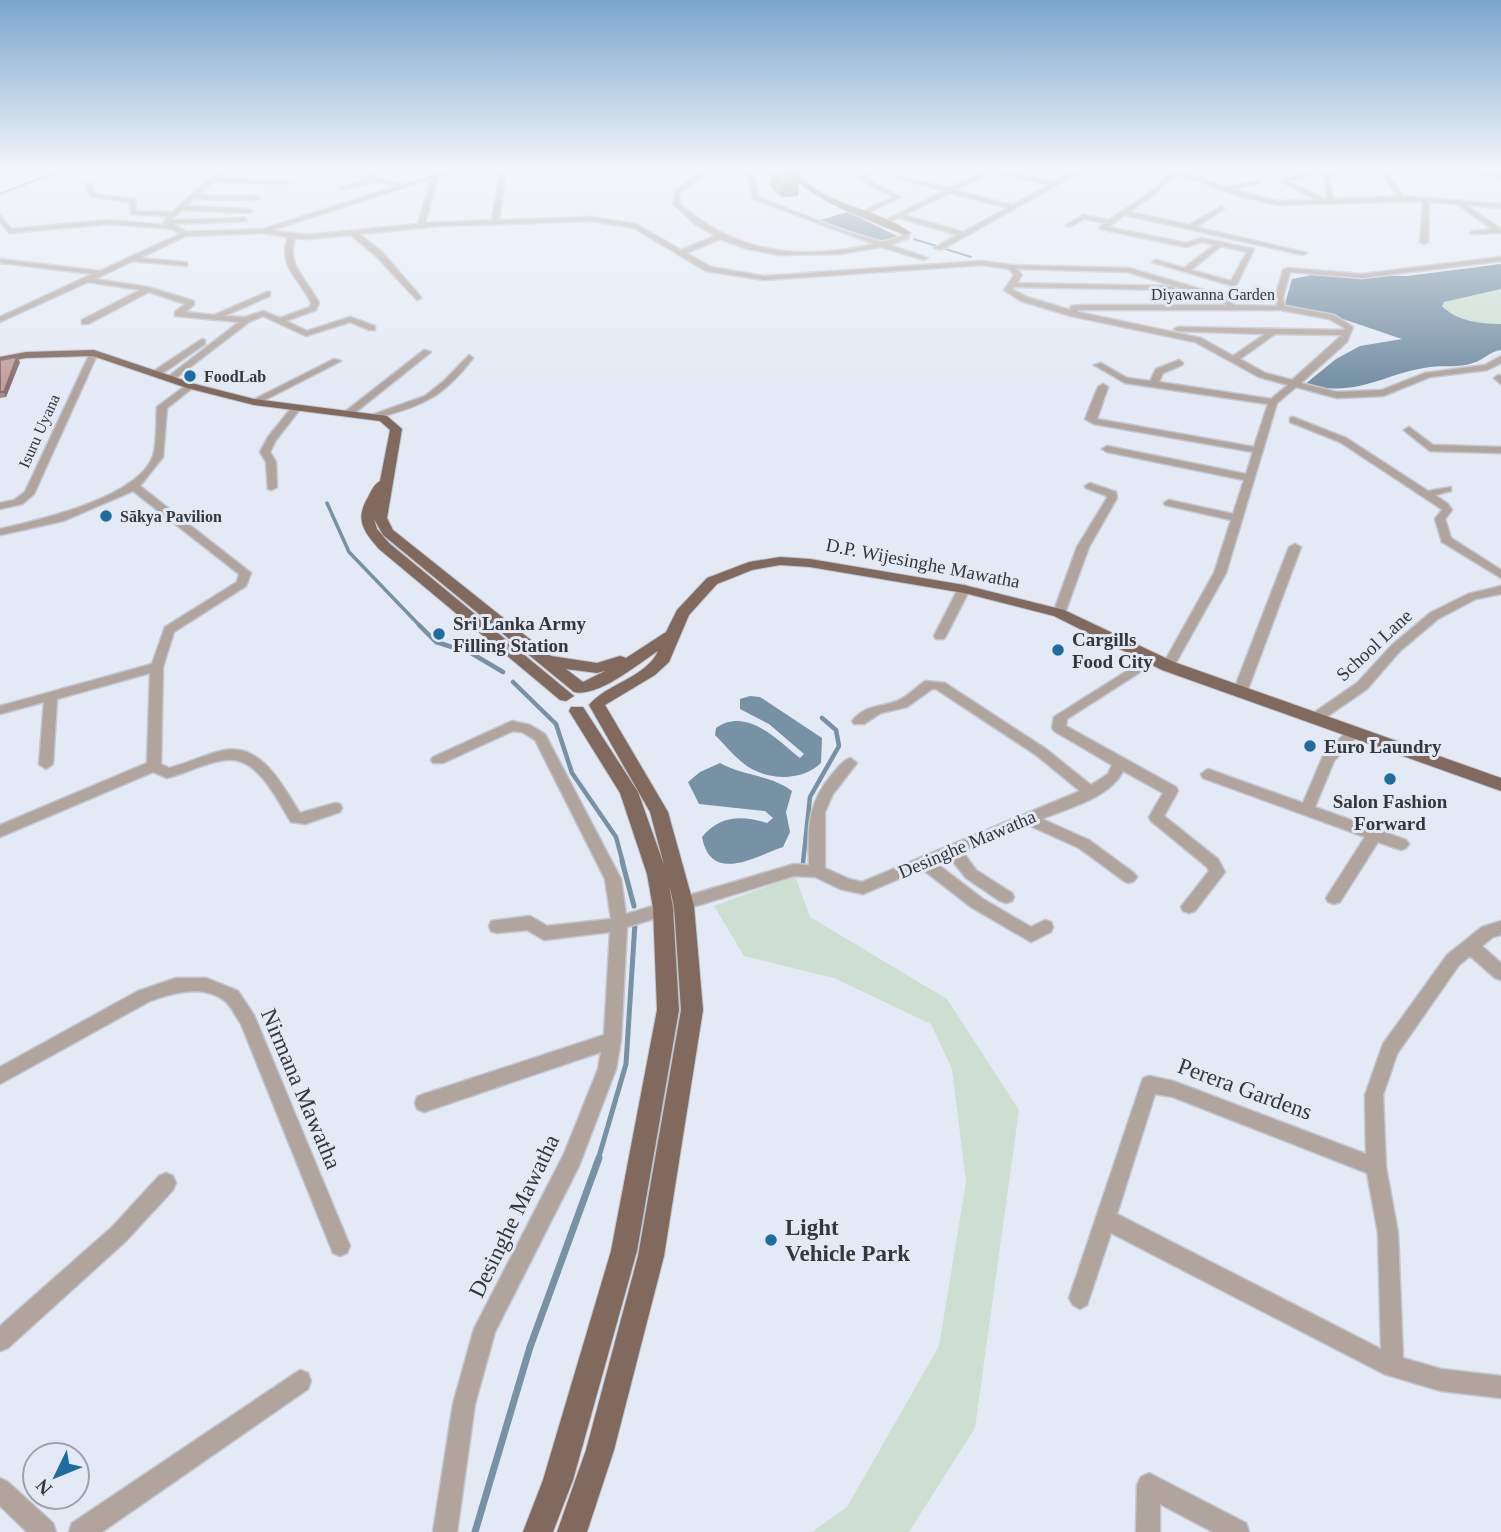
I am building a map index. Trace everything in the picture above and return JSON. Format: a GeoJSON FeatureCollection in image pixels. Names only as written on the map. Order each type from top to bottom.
{"type":"FeatureCollection","features":[{"type":"Feature","properties":{"kind":"main road"},"geometry":{"type":"LineString","coordinates":[[0,360],[26,355],[94,353],[191,386],[254,402],[374,416],[396,429],[380,518],[388,532],[545,660],[584,698],[629,792],[657,874],[673,907],[692,1010],[651,1255],[600,1450],[572,1532]]}},
{"type":"Feature","properties":{"kind":"main road"},"geometry":{"type":"LineString","coordinates":[[388,473],[365,513],[367,528],[384,546],[584,698]]}},
{"type":"Feature","properties":{"kind":"main road","name":"D.P. Wijesinghe Mawatha"},"geometry":{"type":"LineString","coordinates":[[584,698],[649,671],[663,658],[670,636],[692,599],[712,581],[749,566],[780,561],[810,563],[964,589],[1059,613],[1168,666],[1501,785]]}},
{"type":"Feature","properties":{"kind":"main road","name":"D.P. Wijesinghe Mawatha"},"geometry":{"type":"LineString","coordinates":[[584,698],[670,636]]}},
{"type":"Feature","properties":{"kind":"main road"},"geometry":{"type":"LineString","coordinates":[[545,660],[597,668],[639,656]]}},
{"type":"Feature","properties":{"kind":"main road"},"geometry":{"type":"LineString","coordinates":[[538,1532],[558,1480],[624,1251],[668,1010],[673,907]]}},
{"type":"Feature","properties":{"kind":"street"},"geometry":{"type":"LineString","coordinates":[[0,320],[172,240]]}},
{"type":"Feature","properties":{"kind":"street"},"geometry":{"type":"LineString","coordinates":[[280,321],[313,309],[315,303],[312,293],[298,279],[287,261],[290,240]]}},
{"type":"Feature","properties":{"kind":"street"},"geometry":{"type":"LineString","coordinates":[[362,240],[379,254],[417,298]]}},
{"type":"Feature","properties":{"kind":"street"},"geometry":{"type":"LineString","coordinates":[[661,240],[709,269],[764,278],[982,263],[1011,267],[1129,270],[1225,299],[1231,307]]}},
{"type":"Feature","properties":{"kind":"street"},"geometry":{"type":"LineString","coordinates":[[679,253],[711,240]]}},
{"type":"Feature","properties":{"kind":"street"},"geometry":{"type":"LineString","coordinates":[[735,240],[802,256],[829,255],[896,240]]}},
{"type":"Feature","properties":{"kind":"street"},"geometry":{"type":"LineString","coordinates":[[869,240],[924,258]]}},
{"type":"Feature","properties":{"kind":"street"},"geometry":{"type":"LineString","coordinates":[[940,247],[952,240]]}},
{"type":"Feature","properties":{"kind":"street"},"geometry":{"type":"LineString","coordinates":[[1164,240],[1186,245],[1200,240]]}},
{"type":"Feature","properties":{"kind":"street"},"geometry":{"type":"LineString","coordinates":[[1156,262],[1233,284],[1251,251],[1204,240]]}},
{"type":"Feature","properties":{"kind":"street"},"geometry":{"type":"LineString","coordinates":[[1251,240],[1303,253]]}},
{"type":"Feature","properties":{"kind":"street"},"geometry":{"type":"LineString","coordinates":[[1186,270],[1219,244]]}},
{"type":"Feature","properties":{"kind":"street"},"geometry":{"type":"LineString","coordinates":[[134,259],[184,264]]}},
{"type":"Feature","properties":{"kind":"street"},"geometry":{"type":"LineString","coordinates":[[1281,307],[1279,298],[1287,270],[1362,275],[1501,259]]}},
{"type":"Feature","properties":{"kind":"street"},"geometry":{"type":"LineString","coordinates":[[1,261],[102,273]]}},
{"type":"Feature","properties":{"kind":"street"},"geometry":{"type":"LineString","coordinates":[[1010,285],[1018,275],[1011,267]]}},
{"type":"Feature","properties":{"kind":"street"},"geometry":{"type":"LineString","coordinates":[[88,280],[148,289],[191,303],[178,314],[246,320]]}},
{"type":"Feature","properties":{"kind":"street"},"geometry":{"type":"LineString","coordinates":[[1010,285],[1187,289]]}},
{"type":"Feature","properties":{"kind":"street","name":"Diyawanna Garden"},"geometry":{"type":"LineString","coordinates":[[1010,285],[1008,290],[1024,299],[1074,314],[1198,340],[1236,358],[1246,368],[1292,385],[1338,395],[1367,396],[1383,393],[1428,375],[1487,367],[1501,359]]}},
{"type":"Feature","properties":{"kind":"street"},"geometry":{"type":"LineString","coordinates":[[85,322],[148,289]]}},
{"type":"Feature","properties":{"kind":"street"},"geometry":{"type":"LineString","coordinates":[[214,317],[267,295]]}},
{"type":"Feature","properties":{"kind":"street","name":"Diyawanna Garden"},"geometry":{"type":"LineString","coordinates":[[1074,314],[1074,308],[1083,307],[1281,307],[1341,321],[1349,327],[1348,333],[1154,330]]}},
{"type":"Feature","properties":{"kind":"street"},"geometry":{"type":"LineString","coordinates":[[172,378],[246,320],[263,313],[306,334],[350,318],[372,328]]}},
{"type":"Feature","properties":{"kind":"street"},"geometry":{"type":"LineString","coordinates":[[1236,358],[1275,330]]}},
{"type":"Feature","properties":{"kind":"street"},"geometry":{"type":"LineString","coordinates":[[1168,666],[1220,573],[1273,402],[1344,340],[1348,333]]}},
{"type":"Feature","properties":{"kind":"street"},"geometry":{"type":"LineString","coordinates":[[157,373],[202,342]]}},
{"type":"Feature","properties":{"kind":"street"},"geometry":{"type":"LineString","coordinates":[[349,413],[427,352]]}},
{"type":"Feature","properties":{"kind":"street","name":"Isuru Uyana"},"geometry":{"type":"LineString","coordinates":[[4,505],[29,494],[94,353]]}},
{"type":"Feature","properties":{"kind":"street"},"geometry":{"type":"LineString","coordinates":[[374,416],[428,400],[449,383],[469,358]]}},
{"type":"Feature","properties":{"kind":"street"},"geometry":{"type":"LineString","coordinates":[[254,402],[337,361]]}},
{"type":"Feature","properties":{"kind":"street"},"geometry":{"type":"LineString","coordinates":[[1153,385],[1158,371],[1179,363]]}},
{"type":"Feature","properties":{"kind":"street"},"geometry":{"type":"LineString","coordinates":[[1098,365],[1125,380],[1273,402]]}},
{"type":"Feature","properties":{"kind":"street"},"geometry":{"type":"LineString","coordinates":[[0,532],[59,519],[134,487],[159,457],[162,407],[191,386]]}},
{"type":"Feature","properties":{"kind":"street"},"geometry":{"type":"LineString","coordinates":[[1103,387],[1090,419],[1094,421],[1257,450]]}},
{"type":"Feature","properties":{"kind":"street"},"geometry":{"type":"LineString","coordinates":[[272,487],[271,462],[265,452],[271,439],[296,408]]}},
{"type":"Feature","properties":{"kind":"street"},"geometry":{"type":"LineString","coordinates":[[1293,420],[1343,440],[1428,495],[1447,510],[1440,519],[1446,540],[1501,575]]}},
{"type":"Feature","properties":{"kind":"street"},"geometry":{"type":"LineString","coordinates":[[1409,430],[1430,448],[1501,450]]}},
{"type":"Feature","properties":{"kind":"street"},"geometry":{"type":"LineString","coordinates":[[1107,449],[1249,478]]}},
{"type":"Feature","properties":{"kind":"street"},"geometry":{"type":"LineString","coordinates":[[1059,613],[1083,547],[1112,498],[1112,494],[1090,486]]}},
{"type":"Feature","properties":{"kind":"street"},"geometry":{"type":"LineString","coordinates":[[134,487],[245,573],[242,584],[169,630],[157,667],[153,766]]}},
{"type":"Feature","properties":{"kind":"street"},"geometry":{"type":"LineString","coordinates":[[1428,495],[1447,489]]}},
{"type":"Feature","properties":{"kind":"street"},"geometry":{"type":"LineString","coordinates":[[1169,503],[1237,518]]}},
{"type":"Feature","properties":{"kind":"street"},"geometry":{"type":"LineString","coordinates":[[0,524],[4,505]]}},
{"type":"Feature","properties":{"kind":"street"},"geometry":{"type":"LineString","coordinates":[[1240,692],[1295,547]]}},
{"type":"Feature","properties":{"kind":"street"},"geometry":{"type":"LineString","coordinates":[[940,636],[964,589]]}},
{"type":"Feature","properties":{"kind":"street","name":"School Lane"},"geometry":{"type":"LineString","coordinates":[[1314,719],[1362,686],[1396,649],[1434,616],[1472,596],[1501,590]]}},
{"type":"Feature","properties":{"kind":"street"},"geometry":{"type":"LineString","coordinates":[[1152,659],[1061,717],[1059,728],[1171,791],[1157,817],[1213,863],[1217,872],[1189,907]]}},
{"type":"Feature","properties":{"kind":"street"},"geometry":{"type":"LineString","coordinates":[[0,710],[157,667]]}},
{"type":"Feature","properties":{"kind":"street"},"geometry":{"type":"LineString","coordinates":[[859,721],[877,709],[902,704],[930,684],[940,686],[1041,752],[1091,792]]}},
{"type":"Feature","properties":{"kind":"street"},"geometry":{"type":"LineString","coordinates":[[46,764],[51,696]]}},
{"type":"Feature","properties":{"kind":"street","name":"Desinghe Mawatha"},"geometry":{"type":"LineString","coordinates":[[438,760],[512,726],[525,728],[540,737],[612,879],[620,922],[612,1041],[607,1069],[572,1159],[485,1329],[464,1404],[444,1532]]}},
{"type":"Feature","properties":{"kind":"street"},"geometry":{"type":"LineString","coordinates":[[1307,810],[1328,759],[1353,733]]}},
{"type":"Feature","properties":{"kind":"street"},"geometry":{"type":"LineString","coordinates":[[0,831],[153,766],[167,773],[220,756],[239,754],[249,757],[261,769],[296,818],[305,819],[335,808]]}},
{"type":"Feature","properties":{"kind":"street"},"geometry":{"type":"LineString","coordinates":[[817,871],[816,811],[826,790],[850,763]]}},
{"type":"Feature","properties":{"kind":"street","name":"Desinghe Mawatha"},"geometry":{"type":"LineString","coordinates":[[620,922],[794,870],[817,871],[846,885],[863,888],[1091,792],[1113,777],[1120,763]]}},
{"type":"Feature","properties":{"kind":"street"},"geometry":{"type":"LineString","coordinates":[[1208,774],[1401,844]]}},
{"type":"Feature","properties":{"kind":"street"},"geometry":{"type":"LineString","coordinates":[[1027,818],[1084,845],[1129,877]]}},
{"type":"Feature","properties":{"kind":"street"},"geometry":{"type":"LineString","coordinates":[[1334,898],[1375,834]]}},
{"type":"Feature","properties":{"kind":"street"},"geometry":{"type":"LineString","coordinates":[[954,851],[971,874],[1006,897]]}},
{"type":"Feature","properties":{"kind":"street"},"geometry":{"type":"LineString","coordinates":[[925,863],[977,904],[1031,936],[1045,928]]}},
{"type":"Feature","properties":{"kind":"street"},"geometry":{"type":"LineString","coordinates":[[497,926],[530,923],[544,933],[601,928],[620,922]]}},
{"type":"Feature","properties":{"kind":"street"},"geometry":{"type":"LineString","coordinates":[[1392,1366],[1388,1233],[1376,1167],[1374,1095],[1389,1050],[1453,960],[1488,932],[1501,928]]}},
{"type":"Feature","properties":{"kind":"street"},"geometry":{"type":"LineString","coordinates":[[1470,946],[1501,973]]}},
{"type":"Feature","properties":{"kind":"street","name":"Nirmana Mawatha"},"geometry":{"type":"LineString","coordinates":[[0,1076],[144,996],[176,985],[206,985],[232,996],[248,1020],[340,1246]]}},
{"type":"Feature","properties":{"kind":"street"},"geometry":{"type":"LineString","coordinates":[[424,1104],[612,1041]]}},
{"type":"Feature","properties":{"kind":"street","name":"Perera Gardens"},"geometry":{"type":"LineString","coordinates":[[1080,1298],[1149,1084],[1173,1089],[1376,1167]]}},
{"type":"Feature","properties":{"kind":"street"},"geometry":{"type":"LineString","coordinates":[[0,1340],[119,1234],[166,1183]]}},
{"type":"Feature","properties":{"kind":"street"},"geometry":{"type":"LineString","coordinates":[[1105,1219],[1392,1366],[1441,1380],[1501,1387]]}},
{"type":"Feature","properties":{"kind":"street"},"geometry":{"type":"LineString","coordinates":[[81,1532],[300,1381]]}},
{"type":"Feature","properties":{"kind":"street"},"geometry":{"type":"LineString","coordinates":[[1147,1532],[1149,1485],[1237,1532]]}},
{"type":"Feature","properties":{"kind":"street"},"geometry":{"type":"LineString","coordinates":[[0,1490],[44,1532]]}},
{"type":"Feature","properties":{"kind":"green space"},"geometry":{"type":"Polygon","coordinates":[[[1501,289],[1501,324],[1470,321],[1441,306],[1443,302],[1501,289]]]}},
{"type":"Feature","properties":{"kind":"green space"},"geometry":{"type":"Polygon","coordinates":[[[795,876],[810,917],[947,999],[1019,1110],[975,1428],[909,1532],[812,1532],[847,1507],[939,1346],[966,1182],[952,1069],[931,1024],[834,978],[744,956],[714,906],[795,876]]]}},
{"type":"Feature","properties":{"kind":"water"},"geometry":{"type":"Polygon","coordinates":[[[1501,264],[1501,289],[1444,302],[1442,306],[1462,318],[1501,324],[1501,350],[1468,365],[1430,367],[1356,387],[1324,388],[1304,385],[1336,359],[1360,346],[1402,339],[1334,316],[1284,307],[1292,279],[1312,275],[1407,276],[1501,264]]]}},
{"type":"Feature","properties":{"kind":"water"},"geometry":{"type":"Polygon","coordinates":[[[760,697],[822,738],[821,763],[804,774],[783,777],[761,773],[736,757],[715,735],[716,728],[728,722],[750,723],[771,735],[800,758],[804,754],[769,724],[740,709],[740,699],[760,697]]]}},
{"type":"Feature","properties":{"kind":"water"},"geometry":{"type":"Polygon","coordinates":[[[720,763],[775,782],[792,791],[786,812],[790,832],[783,847],[735,863],[714,860],[707,851],[702,837],[724,821],[740,818],[767,823],[773,818],[765,811],[699,804],[688,782],[700,772],[720,763]]]}},
{"type":"Feature","properties":{"kind":"building"},"geometry":{"type":"Polygon","coordinates":[[[17,357],[4,392],[0,392],[0,360],[17,357]]]}},
{"type":"Feature","properties":{"kind":"waterway"},"geometry":{"type":"LineString","coordinates":[[919,240],[971,257]]}},
{"type":"Feature","properties":{"kind":"waterway"},"geometry":{"type":"LineString","coordinates":[[327,503],[349,552],[421,627]]}},
{"type":"Feature","properties":{"kind":"waterway"},"geometry":{"type":"LineString","coordinates":[[421,627],[436,642],[471,653],[503,672]]}},
{"type":"Feature","properties":{"kind":"waterway"},"geometry":{"type":"LineString","coordinates":[[513,682],[556,724],[572,773],[616,837],[623,863]]}},
{"type":"Feature","properties":{"kind":"waterway"},"geometry":{"type":"LineString","coordinates":[[803,863],[810,797],[839,746],[836,730],[822,718]]}},
{"type":"Feature","properties":{"kind":"waterway"},"geometry":{"type":"LineString","coordinates":[[622,861],[634,906]]}},
{"type":"Feature","properties":{"kind":"waterway"},"geometry":{"type":"LineString","coordinates":[[598,1160],[626,1064],[635,923]]}},
{"type":"Feature","properties":{"kind":"waterway"},"geometry":{"type":"LineString","coordinates":[[475,1532],[530,1347],[599,1158]]}},
{"type":"Feature","properties":{"kind":"place","name":"FoodLab"},"geometry":{"type":"Point","coordinates":[190,376]}},
{"type":"Feature","properties":{"kind":"place","name":"Sākya Pavilion"},"geometry":{"type":"Point","coordinates":[106,516]}},
{"type":"Feature","properties":{"kind":"place","name":"Sri Lanka Army Filling Station"},"geometry":{"type":"Point","coordinates":[439,634]}},
{"type":"Feature","properties":{"kind":"place","name":"Cargills Food City"},"geometry":{"type":"Point","coordinates":[1058,650]}},
{"type":"Feature","properties":{"kind":"place","name":"Euro Laundry"},"geometry":{"type":"Point","coordinates":[1310,746]}},
{"type":"Feature","properties":{"kind":"place","name":"Salon Fashion Forward"},"geometry":{"type":"Point","coordinates":[1390,779]}},
{"type":"Feature","properties":{"kind":"place","name":"Light Vehicle Park"},"geometry":{"type":"Point","coordinates":[771,1240]}}]}
